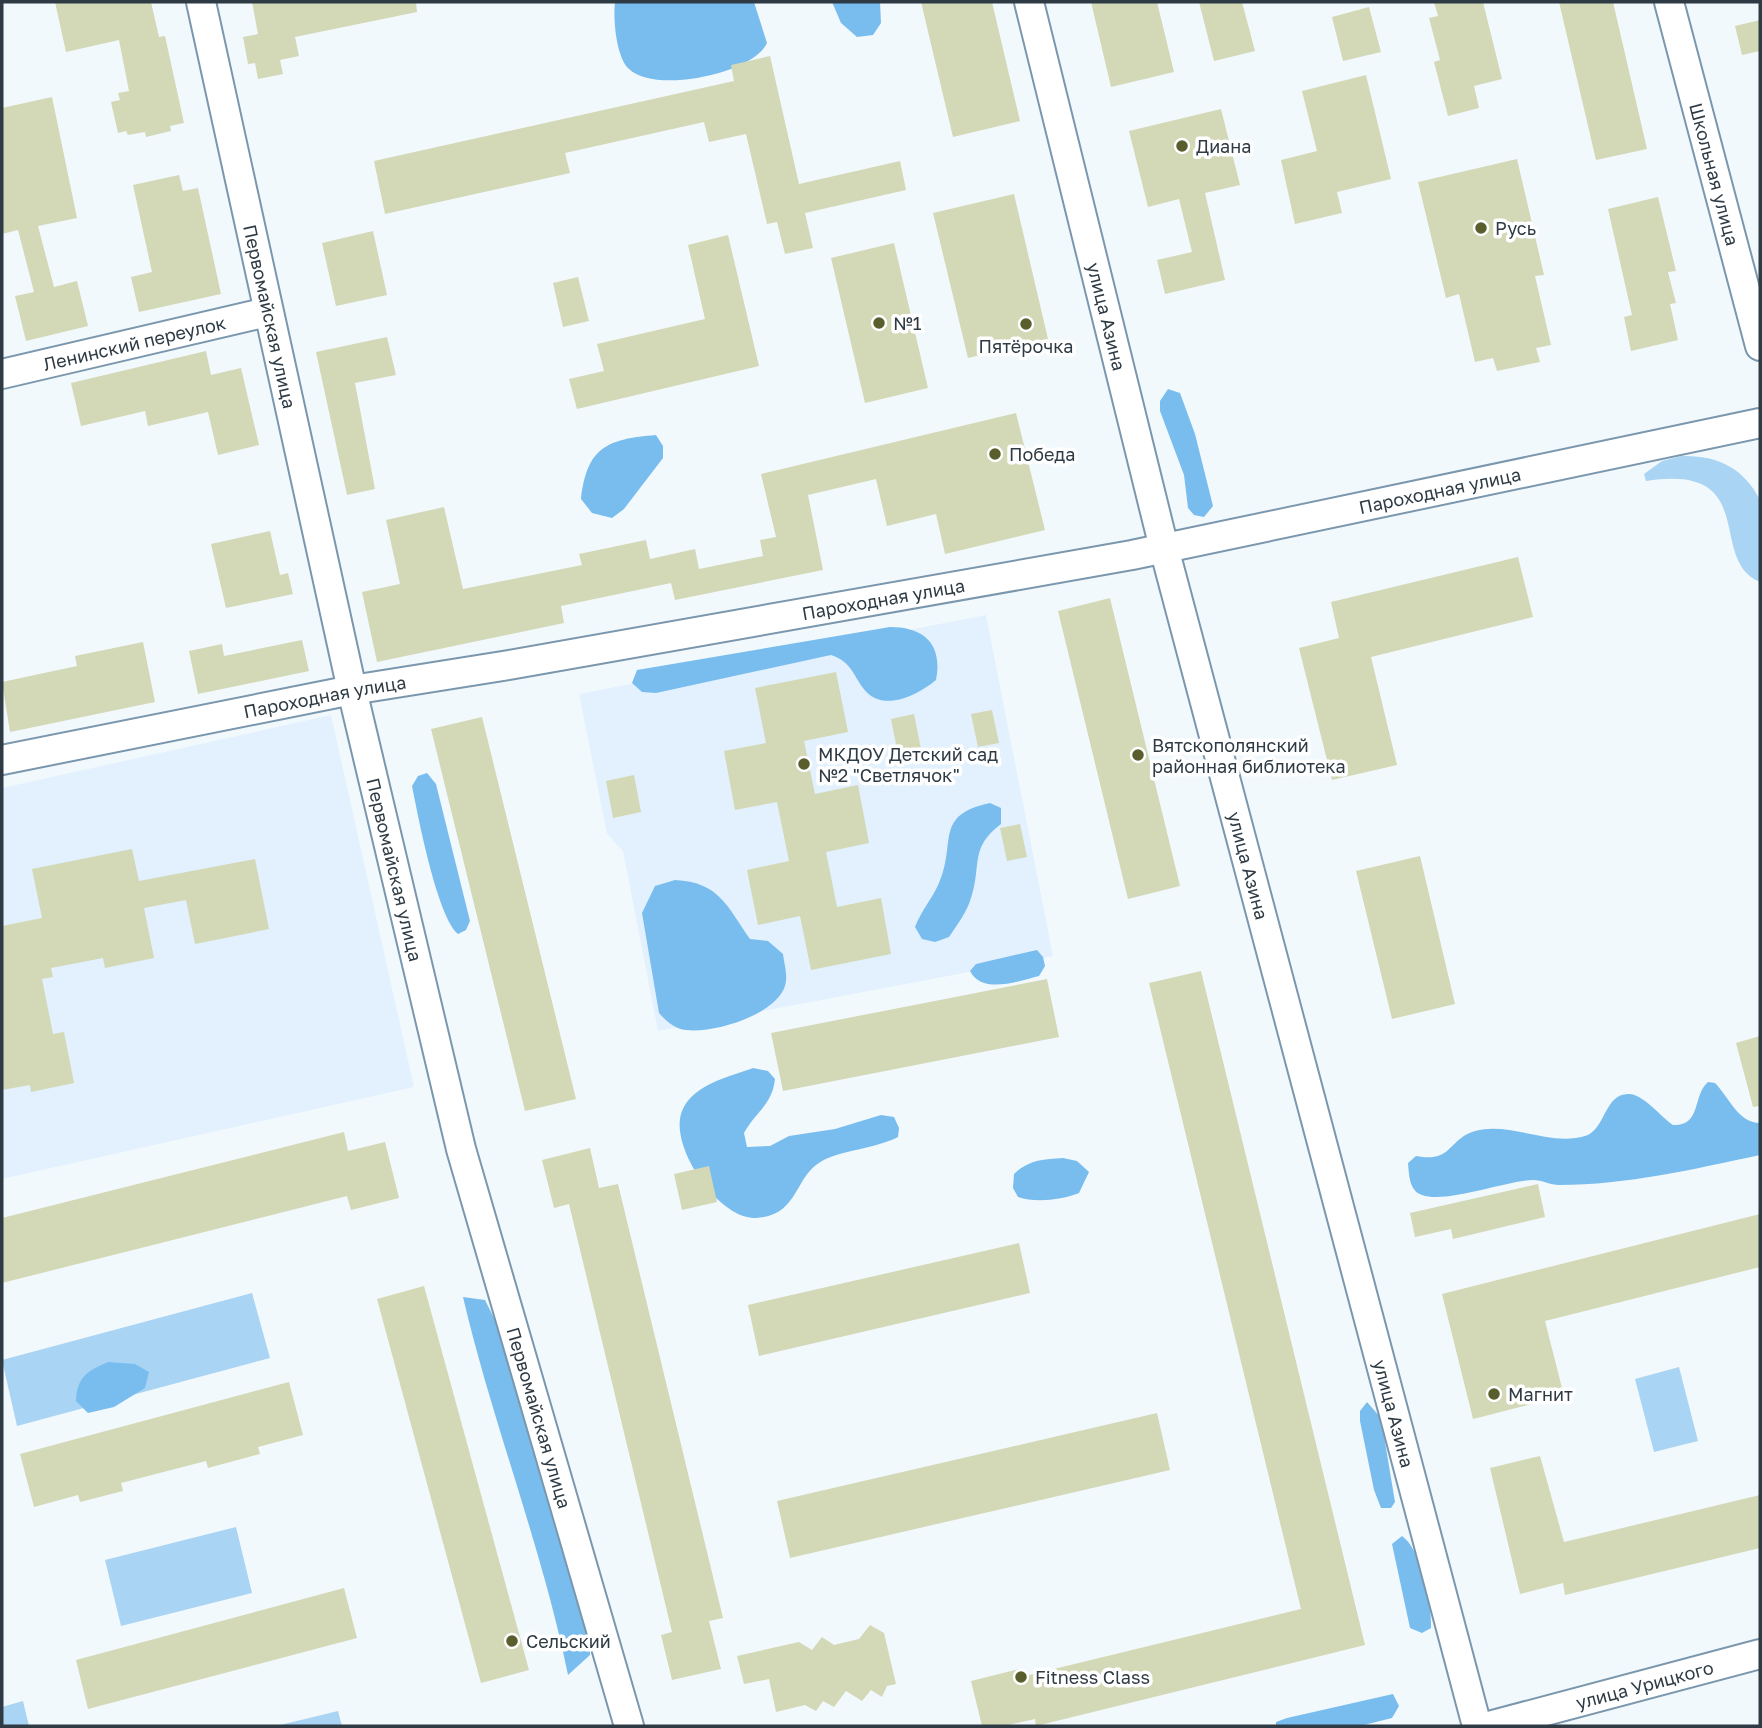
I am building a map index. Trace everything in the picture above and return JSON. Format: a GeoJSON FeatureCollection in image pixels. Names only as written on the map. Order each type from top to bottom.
{"type":"FeatureCollection","features":[{"type":"Feature","properties":{"kind":"street","name":"Первомайская улица"},"geometry":{"type":"LineString","coordinates":[[201,2],[352,690],[461,1149],[629,1726]]}},
{"type":"Feature","properties":{"kind":"street","name":"улица Азина"},"geometry":{"type":"LineString","coordinates":[[1029,2],[1164,548],[1477,1726]]}},
{"type":"Feature","properties":{"kind":"street","name":"Школьная улица"},"geometry":{"type":"LineString","coordinates":[[1669,2],[1760,346]]}},
{"type":"Feature","properties":{"kind":"street","name":"Ленинский переулок"},"geometry":{"type":"LineString","coordinates":[[2,374],[267,312]]}},
{"type":"Feature","properties":{"kind":"street","name":"Пароходная улица"},"geometry":{"type":"LineString","coordinates":[[2,760],[352,690],[509,665],[1164,548],[1760,423]]}},
{"type":"Feature","properties":{"kind":"street","name":"улица Урицкого"},"geometry":{"type":"LineString","coordinates":[[1489,1726],[1760,1654]]}},
{"type":"Feature","properties":{"kind":"shaded area"},"geometry":{"type":"Polygon","coordinates":[[[615,2],[754,2],[767,43],[758,54],[743,64],[702,77],[659,80],[642,76],[629,69],[621,56],[615,28],[615,2]]]}},
{"type":"Feature","properties":{"kind":"shaded area"},"geometry":{"type":"Polygon","coordinates":[[[832,2],[880,2],[881,23],[873,35],[857,37],[841,23],[832,2]]]}},
{"type":"Feature","properties":{"kind":"shaded area"},"geometry":{"type":"Polygon","coordinates":[[[1168,389],[1180,393],[1195,434],[1213,506],[1204,517],[1194,515],[1188,508],[1184,475],[1160,411],[1160,401],[1168,389]]]}},
{"type":"Feature","properties":{"kind":"shaded area"},"geometry":{"type":"Polygon","coordinates":[[[656,435],[663,446],[663,458],[624,509],[612,518],[592,513],[581,499],[588,468],[594,457],[612,443],[656,435]]]}},
{"type":"Feature","properties":{"kind":"shaded area"},"geometry":{"type":"Polygon","coordinates":[[[1682,456],[1707,458],[1728,466],[1746,479],[1760,500],[1760,582],[1744,571],[1719,499],[1705,486],[1682,479],[1646,481],[1644,474],[1662,461],[1682,456]]]}},
{"type":"Feature","properties":{"kind":"shaded area","name":"МКДОУ Детский сад №2 \"Светлячок\""},"geometry":{"type":"Polygon","coordinates":[[[986,615],[1053,956],[658,1031],[623,851],[607,834],[579,694],[986,615]]]}},
{"type":"Feature","properties":{"kind":"shaded area"},"geometry":{"type":"Polygon","coordinates":[[[890,627],[913,630],[921,634],[933,647],[937,657],[936,680],[920,691],[900,699],[880,700],[871,696],[850,668],[831,655],[656,693],[642,692],[632,683],[637,670],[890,627]]]}},
{"type":"Feature","properties":{"kind":"shaded area"},"geometry":{"type":"Polygon","coordinates":[[[331,715],[414,1087],[2,1179],[2,788],[331,715]]]}},
{"type":"Feature","properties":{"kind":"shaded area"},"geometry":{"type":"Polygon","coordinates":[[[427,773],[436,784],[470,921],[466,930],[458,934],[450,924],[436,887],[412,786],[418,776],[427,773]]]}},
{"type":"Feature","properties":{"kind":"shaded area"},"geometry":{"type":"Polygon","coordinates":[[[990,803],[1001,808],[1001,824],[980,849],[971,898],[962,918],[949,937],[935,942],[922,939],[915,927],[939,883],[954,823],[972,808],[990,803]]]}},
{"type":"Feature","properties":{"kind":"shaded area"},"geometry":{"type":"Polygon","coordinates":[[[675,880],[702,885],[712,891],[728,906],[750,939],[768,941],[783,954],[786,981],[782,992],[773,1003],[745,1019],[713,1029],[678,1028],[659,1013],[642,913],[655,886],[675,880]]]}},
{"type":"Feature","properties":{"kind":"shaded area"},"geometry":{"type":"Polygon","coordinates":[[[1037,950],[1043,957],[1045,966],[1039,976],[1012,983],[992,984],[983,983],[970,971],[976,964],[1037,950]]]}},
{"type":"Feature","properties":{"kind":"shaded area"},"geometry":{"type":"Polygon","coordinates":[[[753,1068],[768,1071],[775,1079],[771,1095],[744,1133],[747,1147],[770,1146],[789,1136],[835,1129],[881,1115],[894,1117],[899,1128],[898,1137],[822,1161],[806,1176],[788,1203],[770,1216],[756,1218],[742,1215],[727,1207],[700,1178],[682,1143],[680,1126],[682,1111],[694,1094],[723,1078],[753,1068]]]}},
{"type":"Feature","properties":{"kind":"shaded area"},"geometry":{"type":"Polygon","coordinates":[[[1708,1082],[1715,1083],[1746,1119],[1760,1123],[1760,1155],[1635,1179],[1559,1185],[1533,1180],[1521,1181],[1446,1197],[1422,1195],[1414,1190],[1410,1182],[1408,1163],[1416,1156],[1443,1154],[1472,1132],[1500,1129],[1557,1138],[1585,1136],[1597,1127],[1610,1105],[1621,1095],[1636,1096],[1673,1125],[1682,1124],[1693,1116],[1703,1088],[1708,1082]]]}},
{"type":"Feature","properties":{"kind":"shaded area"},"geometry":{"type":"Polygon","coordinates":[[[1063,1158],[1077,1161],[1089,1172],[1079,1193],[1048,1200],[1018,1197],[1013,1188],[1014,1174],[1019,1169],[1037,1161],[1063,1158]]]}},
{"type":"Feature","properties":{"kind":"shaded area"},"geometry":{"type":"Polygon","coordinates":[[[252,1293],[270,1358],[17,1426],[2,1360],[252,1293]]]}},
{"type":"Feature","properties":{"kind":"shaded area"},"geometry":{"type":"Polygon","coordinates":[[[463,1297],[485,1300],[508,1346],[590,1617],[590,1655],[568,1675],[545,1580],[488,1392],[463,1297]]]}},
{"type":"Feature","properties":{"kind":"shaded area"},"geometry":{"type":"Polygon","coordinates":[[[108,1362],[135,1364],[149,1372],[145,1388],[114,1407],[88,1413],[76,1401],[78,1386],[89,1372],[108,1362]]]}},
{"type":"Feature","properties":{"kind":"shaded area"},"geometry":{"type":"Polygon","coordinates":[[[1679,1367],[1698,1441],[1654,1452],[1635,1379],[1679,1367]]]}},
{"type":"Feature","properties":{"kind":"shaded area"},"geometry":{"type":"Polygon","coordinates":[[[1367,1402],[1381,1418],[1395,1502],[1391,1508],[1381,1508],[1374,1490],[1360,1421],[1360,1411],[1367,1402]]]}},
{"type":"Feature","properties":{"kind":"shaded area"},"geometry":{"type":"Polygon","coordinates":[[[236,1527],[252,1593],[121,1626],[105,1560],[236,1527]]]}},
{"type":"Feature","properties":{"kind":"shaded area"},"geometry":{"type":"Polygon","coordinates":[[[1402,1536],[1415,1553],[1428,1592],[1431,1628],[1422,1633],[1410,1628],[1392,1544],[1402,1536]]]}},
{"type":"Feature","properties":{"kind":"shaded area"},"geometry":{"type":"Polygon","coordinates":[[[1393,1694],[1399,1706],[1392,1718],[1360,1726],[1276,1726],[1276,1722],[1287,1718],[1393,1694]]]}},
{"type":"Feature","properties":{"kind":"shaded area"},"geometry":{"type":"Polygon","coordinates":[[[23,1701],[29,1726],[2,1726],[2,1707],[23,1701]]]}},
{"type":"Feature","properties":{"kind":"shaded area"},"geometry":{"type":"Polygon","coordinates":[[[338,1711],[342,1726],[276,1726],[338,1711]]]}},
{"type":"Feature","properties":{"kind":"building"},"geometry":{"type":"Polygon","coordinates":[[[55,2],[151,2],[159,37],[165,36],[184,123],[170,126],[171,131],[146,137],[145,132],[128,135],[126,131],[118,133],[111,102],[120,100],[118,93],[129,91],[119,40],[66,52],[55,2]]]}},
{"type":"Feature","properties":{"kind":"building"},"geometry":{"type":"Polygon","coordinates":[[[252,2],[416,2],[417,12],[295,37],[299,56],[280,60],[283,74],[258,79],[255,63],[248,64],[243,37],[258,34],[252,2]]]}},
{"type":"Feature","properties":{"kind":"building"},"geometry":{"type":"Polygon","coordinates":[[[921,2],[992,2],[1020,121],[953,137],[921,2]]]}},
{"type":"Feature","properties":{"kind":"building"},"geometry":{"type":"Polygon","coordinates":[[[1091,2],[1157,2],[1174,72],[1111,87],[1091,2]]]}},
{"type":"Feature","properties":{"kind":"building"},"geometry":{"type":"Polygon","coordinates":[[[1199,2],[1242,2],[1255,51],[1214,61],[1199,2]]]}},
{"type":"Feature","properties":{"kind":"building"},"geometry":{"type":"Polygon","coordinates":[[[1434,2],[1483,2],[1502,79],[1474,86],[1479,108],[1448,116],[1434,62],[1440,60],[1429,18],[1438,16],[1434,2]]]}},
{"type":"Feature","properties":{"kind":"building"},"geometry":{"type":"Polygon","coordinates":[[[1559,2],[1613,2],[1647,149],[1596,160],[1559,2]]]}},
{"type":"Feature","properties":{"kind":"building"},"geometry":{"type":"Polygon","coordinates":[[[1369,7],[1381,52],[1343,61],[1332,17],[1369,7]]]}},
{"type":"Feature","properties":{"kind":"building"},"geometry":{"type":"Polygon","coordinates":[[[1760,20],[1760,51],[1742,55],[1735,26],[1760,20]]]}},
{"type":"Feature","properties":{"kind":"building"},"geometry":{"type":"Polygon","coordinates":[[[770,56],[799,184],[900,161],[906,190],[805,213],[813,248],[785,254],[777,222],[767,224],[746,134],[709,142],[704,122],[565,153],[570,173],[385,214],[374,161],[734,81],[731,65],[770,56]]]}},
{"type":"Feature","properties":{"kind":"building"},"geometry":{"type":"Polygon","coordinates":[[[1366,75],[1391,179],[1337,192],[1342,213],[1295,224],[1281,160],[1317,151],[1302,91],[1366,75]]]}},
{"type":"Feature","properties":{"kind":"building"},"geometry":{"type":"Polygon","coordinates":[[[52,97],[77,218],[38,226],[54,287],[77,281],[88,326],[26,341],[15,296],[34,292],[18,230],[2,234],[2,108],[52,97]]]}},
{"type":"Feature","properties":{"kind":"building","name":"Диана"},"geometry":{"type":"Polygon","coordinates":[[[1221,109],[1240,185],[1205,193],[1225,280],[1165,294],[1157,260],[1192,252],[1179,199],[1148,207],[1129,131],[1221,109]]]}},
{"type":"Feature","properties":{"kind":"building","name":"Русь"},"geometry":{"type":"Polygon","coordinates":[[[1517,159],[1544,275],[1535,276],[1551,345],[1536,348],[1540,362],[1497,371],[1493,358],[1475,362],[1459,294],[1446,298],[1418,182],[1517,159]]]}},
{"type":"Feature","properties":{"kind":"building"},"geometry":{"type":"Polygon","coordinates":[[[179,175],[183,191],[198,188],[221,294],[139,312],[131,277],[152,272],[133,185],[179,175]]]}},
{"type":"Feature","properties":{"kind":"building"},"geometry":{"type":"Polygon","coordinates":[[[1014,194],[1048,339],[968,358],[933,213],[1014,194]]]}},
{"type":"Feature","properties":{"kind":"building"},"geometry":{"type":"Polygon","coordinates":[[[1658,197],[1676,271],[1668,272],[1676,303],[1670,304],[1678,340],[1631,351],[1624,317],[1632,315],[1608,209],[1658,197]]]}},
{"type":"Feature","properties":{"kind":"building"},"geometry":{"type":"Polygon","coordinates":[[[373,231],[387,295],[336,306],[322,243],[373,231]]]}},
{"type":"Feature","properties":{"kind":"building"},"geometry":{"type":"Polygon","coordinates":[[[728,235],[759,366],[577,409],[569,379],[604,371],[597,344],[705,319],[688,245],[728,235]]]}},
{"type":"Feature","properties":{"kind":"building","name":"№1"},"geometry":{"type":"Polygon","coordinates":[[[894,243],[928,388],[865,403],[831,258],[894,243]]]}},
{"type":"Feature","properties":{"kind":"building"},"geometry":{"type":"Polygon","coordinates":[[[578,277],[589,321],[563,327],[553,283],[578,277]]]}},
{"type":"Feature","properties":{"kind":"building"},"geometry":{"type":"Polygon","coordinates":[[[387,337],[396,375],[355,383],[375,489],[347,495],[316,352],[387,337]]]}},
{"type":"Feature","properties":{"kind":"building"},"geometry":{"type":"Polygon","coordinates":[[[206,351],[211,375],[241,368],[259,445],[218,455],[208,412],[148,426],[145,411],[81,426],[71,383],[206,351]]]}},
{"type":"Feature","properties":{"kind":"building"},"geometry":{"type":"Polygon","coordinates":[[[1016,413],[1045,530],[945,554],[936,514],[887,526],[876,479],[808,495],[823,570],[675,600],[671,583],[561,606],[564,623],[377,662],[362,592],[400,584],[386,520],[444,507],[463,589],[582,565],[579,554],[646,540],[650,559],[695,549],[699,569],[763,556],[760,540],[776,537],[761,474],[1016,413]]]}},
{"type":"Feature","properties":{"kind":"building"},"geometry":{"type":"Polygon","coordinates":[[[270,531],[280,575],[288,573],[293,594],[226,608],[211,544],[270,531]]]}},
{"type":"Feature","properties":{"kind":"building"},"geometry":{"type":"Polygon","coordinates":[[[1518,557],[1533,617],[1371,657],[1397,765],[1332,780],[1299,648],[1339,638],[1331,602],[1518,557]]]}},
{"type":"Feature","properties":{"kind":"building"},"geometry":{"type":"Polygon","coordinates":[[[1110,598],[1180,886],[1128,899],[1058,611],[1110,598]]]}},
{"type":"Feature","properties":{"kind":"building"},"geometry":{"type":"Polygon","coordinates":[[[302,640],[309,671],[198,694],[189,651],[222,644],[224,656],[302,640]]]}},
{"type":"Feature","properties":{"kind":"building"},"geometry":{"type":"Polygon","coordinates":[[[143,642],[155,702],[10,732],[2,682],[77,666],[75,656],[143,642]]]}},
{"type":"Feature","properties":{"kind":"building"},"geometry":{"type":"Polygon","coordinates":[[[836,672],[848,732],[804,741],[815,794],[858,785],[869,843],[826,852],[837,907],[881,898],[891,954],[811,970],[800,916],[758,925],[747,870],[789,861],[777,802],[735,810],[724,751],[766,743],[755,688],[836,672]]]}},
{"type":"Feature","properties":{"kind":"building"},"geometry":{"type":"Polygon","coordinates":[[[992,710],[999,743],[978,747],[971,714],[992,710]]]}},
{"type":"Feature","properties":{"kind":"building"},"geometry":{"type":"Polygon","coordinates":[[[914,714],[922,754],[899,759],[891,719],[914,714]]]}},
{"type":"Feature","properties":{"kind":"building"},"geometry":{"type":"Polygon","coordinates":[[[482,717],[576,1099],[525,1111],[431,729],[482,717]]]}},
{"type":"Feature","properties":{"kind":"building"},"geometry":{"type":"Polygon","coordinates":[[[634,775],[641,812],[613,818],[606,781],[634,775]]]}},
{"type":"Feature","properties":{"kind":"building"},"geometry":{"type":"Polygon","coordinates":[[[1020,824],[1027,857],[1007,861],[1000,828],[1020,824]]]}},
{"type":"Feature","properties":{"kind":"building"},"geometry":{"type":"Polygon","coordinates":[[[132,849],[139,881],[255,859],[269,929],[195,944],[186,900],[144,908],[154,958],[105,968],[103,958],[51,968],[53,977],[42,979],[53,1034],[64,1032],[74,1083],[31,1092],[30,1085],[2,1090],[2,926],[42,918],[32,869],[132,849]]]}},
{"type":"Feature","properties":{"kind":"building"},"geometry":{"type":"Polygon","coordinates":[[[1420,856],[1455,1004],[1392,1019],[1356,871],[1420,856]]]}},
{"type":"Feature","properties":{"kind":"building"},"geometry":{"type":"Polygon","coordinates":[[[1201,971],[1365,1645],[1036,1726],[1035,1719],[1004,1726],[982,1726],[971,1681],[1019,1669],[1021,1677],[1301,1609],[1149,983],[1201,971]]]}},
{"type":"Feature","properties":{"kind":"building"},"geometry":{"type":"Polygon","coordinates":[[[1047,979],[1059,1037],[783,1091],[771,1033],[1047,979]]]}},
{"type":"Feature","properties":{"kind":"building"},"geometry":{"type":"Polygon","coordinates":[[[1760,1036],[1760,1106],[1753,1107],[1736,1043],[1760,1036]]]}},
{"type":"Feature","properties":{"kind":"building"},"geometry":{"type":"Polygon","coordinates":[[[344,1132],[348,1151],[385,1142],[399,1198],[351,1210],[347,1196],[2,1283],[2,1218],[344,1132]]]}},
{"type":"Feature","properties":{"kind":"building"},"geometry":{"type":"Polygon","coordinates":[[[590,1148],[599,1188],[618,1184],[723,1618],[709,1621],[721,1669],[672,1680],[661,1635],[672,1632],[569,1204],[554,1208],[542,1160],[590,1148]]]}},
{"type":"Feature","properties":{"kind":"building"},"geometry":{"type":"Polygon","coordinates":[[[709,1166],[717,1202],[682,1210],[674,1174],[709,1166]]]}},
{"type":"Feature","properties":{"kind":"building"},"geometry":{"type":"Polygon","coordinates":[[[1538,1184],[1545,1217],[1453,1239],[1451,1229],[1415,1237],[1410,1213],[1538,1184]]]}},
{"type":"Feature","properties":{"kind":"building"},"geometry":{"type":"Polygon","coordinates":[[[1760,1214],[1760,1267],[1545,1321],[1564,1396],[1473,1419],[1442,1294],[1760,1214]]]}},
{"type":"Feature","properties":{"kind":"building"},"geometry":{"type":"Polygon","coordinates":[[[1019,1243],[1030,1293],[759,1356],[748,1305],[1019,1243]]]}},
{"type":"Feature","properties":{"kind":"building"},"geometry":{"type":"Polygon","coordinates":[[[424,1286],[529,1670],[481,1683],[377,1299],[424,1286]]]}},
{"type":"Feature","properties":{"kind":"building"},"geometry":{"type":"Polygon","coordinates":[[[289,1382],[303,1435],[258,1447],[260,1454],[208,1468],[206,1461],[121,1483],[123,1491],[80,1502],[78,1495],[34,1507],[20,1454],[289,1382]]]}},
{"type":"Feature","properties":{"kind":"building"},"geometry":{"type":"Polygon","coordinates":[[[1157,1413],[1170,1470],[790,1558],[777,1501],[1157,1413]]]}},
{"type":"Feature","properties":{"kind":"building"},"geometry":{"type":"Polygon","coordinates":[[[1540,1456],[1564,1542],[1760,1495],[1760,1548],[1565,1595],[1563,1583],[1520,1594],[1490,1468],[1540,1456]]]}},
{"type":"Feature","properties":{"kind":"building"},"geometry":{"type":"Polygon","coordinates":[[[344,1588],[357,1638],[88,1709],[76,1660],[344,1588]]]}},
{"type":"Feature","properties":{"kind":"building"},"geometry":{"type":"Polygon","coordinates":[[[870,1625],[884,1633],[896,1684],[887,1686],[882,1697],[871,1690],[862,1701],[846,1691],[834,1707],[823,1701],[816,1711],[805,1705],[776,1712],[769,1679],[744,1684],[737,1656],[799,1642],[812,1650],[822,1637],[834,1645],[859,1639],[870,1625]]]}},
{"type":"Feature","properties":{"kind":"place","name":"Диана"},"geometry":{"type":"Point","coordinates":[1182,146]}},
{"type":"Feature","properties":{"kind":"place","name":"Русь"},"geometry":{"type":"Point","coordinates":[1481,228]}},
{"type":"Feature","properties":{"kind":"place","name":"№1"},"geometry":{"type":"Point","coordinates":[879,323]}},
{"type":"Feature","properties":{"kind":"place","name":"Пятёрочка"},"geometry":{"type":"Point","coordinates":[1026,324]}},
{"type":"Feature","properties":{"kind":"place","name":"Победа"},"geometry":{"type":"Point","coordinates":[995,454]}},
{"type":"Feature","properties":{"kind":"place","name":"Вятскополянский районная библиотека"},"geometry":{"type":"Point","coordinates":[1138,755]}},
{"type":"Feature","properties":{"kind":"place","name":"МКДОУ Детский сад №2 \"Светлячок\""},"geometry":{"type":"Point","coordinates":[804,764]}},
{"type":"Feature","properties":{"kind":"place","name":"Магнит"},"geometry":{"type":"Point","coordinates":[1494,1394]}},
{"type":"Feature","properties":{"kind":"place","name":"Сельский"},"geometry":{"type":"Point","coordinates":[512,1641]}},
{"type":"Feature","properties":{"kind":"place","name":"Fitness Class"},"geometry":{"type":"Point","coordinates":[1021,1677]}}]}
